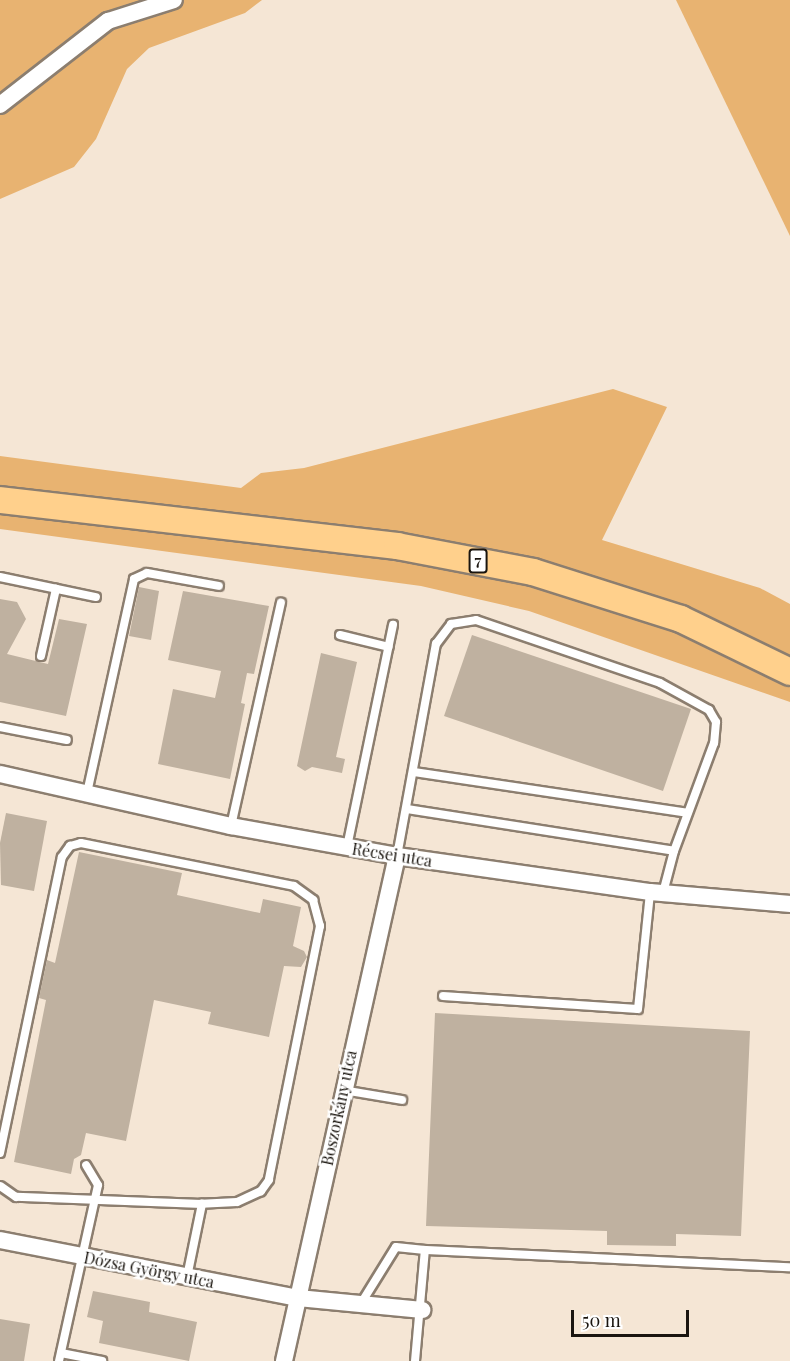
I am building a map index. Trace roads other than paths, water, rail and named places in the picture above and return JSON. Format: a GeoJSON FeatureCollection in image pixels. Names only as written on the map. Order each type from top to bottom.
{"type":"FeatureCollection","features":[{"type":"Feature","properties":{"kind":"main road","name":"7"},"geometry":{"type":"LineString","coordinates":[[0,500],[397,546],[533,572],[681,619],[790,672]]}},
{"type":"Feature","properties":{"kind":"street"},"geometry":{"type":"LineString","coordinates":[[0,105],[108,21],[174,0]]}},
{"type":"Feature","properties":{"kind":"street","name":"Récsei utca"},"geometry":{"type":"LineString","coordinates":[[0,774],[231,826],[347,848],[657,892],[790,904]]}},
{"type":"Feature","properties":{"kind":"street","name":"Boszorkány utca"},"geometry":{"type":"LineString","coordinates":[[284,1361],[397,856]]}},
{"type":"Feature","properties":{"kind":"street","name":"Dózsa György utca"},"geometry":{"type":"LineString","coordinates":[[0,1240],[298,1299],[422,1310]]}},
{"type":"Feature","properties":{"kind":"lane"},"geometry":{"type":"LineString","coordinates":[[87,793],[134,579],[147,573],[219,586]]}},
{"type":"Feature","properties":{"kind":"lane"},"geometry":{"type":"LineString","coordinates":[[0,577],[96,597]]}},
{"type":"Feature","properties":{"kind":"lane"},"geometry":{"type":"LineString","coordinates":[[41,656],[56,589]]}},
{"type":"Feature","properties":{"kind":"lane"},"geometry":{"type":"LineString","coordinates":[[231,826],[281,603]]}},
{"type":"Feature","properties":{"kind":"lane"},"geometry":{"type":"LineString","coordinates":[[397,856],[439,638],[458,621],[476,620],[660,683],[710,710],[716,722],[714,743],[657,892],[638,1009],[443,996]]}},
{"type":"Feature","properties":{"kind":"lane"},"geometry":{"type":"LineString","coordinates":[[347,848],[393,625]]}},
{"type":"Feature","properties":{"kind":"lane"},"geometry":{"type":"LineString","coordinates":[[340,635],[388,647]]}},
{"type":"Feature","properties":{"kind":"lane"},"geometry":{"type":"LineString","coordinates":[[0,727],[67,740]]}},
{"type":"Feature","properties":{"kind":"lane"},"geometry":{"type":"LineString","coordinates":[[414,772],[687,813]]}},
{"type":"Feature","properties":{"kind":"lane"},"geometry":{"type":"LineString","coordinates":[[407,809],[674,851]]}},
{"type":"Feature","properties":{"kind":"lane"},"geometry":{"type":"LineString","coordinates":[[0,1153],[66,849],[81,843],[294,886],[313,900],[320,926],[269,1180],[261,1191],[246,1200],[202,1204],[16,1197],[0,1186]]}},
{"type":"Feature","properties":{"kind":"lane"},"geometry":{"type":"LineString","coordinates":[[343,1090],[402,1100]]}},
{"type":"Feature","properties":{"kind":"lane"},"geometry":{"type":"LineString","coordinates":[[86,1165],[98,1185],[96,1200],[60,1357],[102,1361]]}},
{"type":"Feature","properties":{"kind":"lane"},"geometry":{"type":"LineString","coordinates":[[187,1277],[202,1204]]}},
{"type":"Feature","properties":{"kind":"lane"},"geometry":{"type":"LineString","coordinates":[[360,1305],[396,1247],[790,1267]]}},
{"type":"Feature","properties":{"kind":"lane"},"geometry":{"type":"LineString","coordinates":[[416,1361],[422,1310],[425,1250]]}}]}
